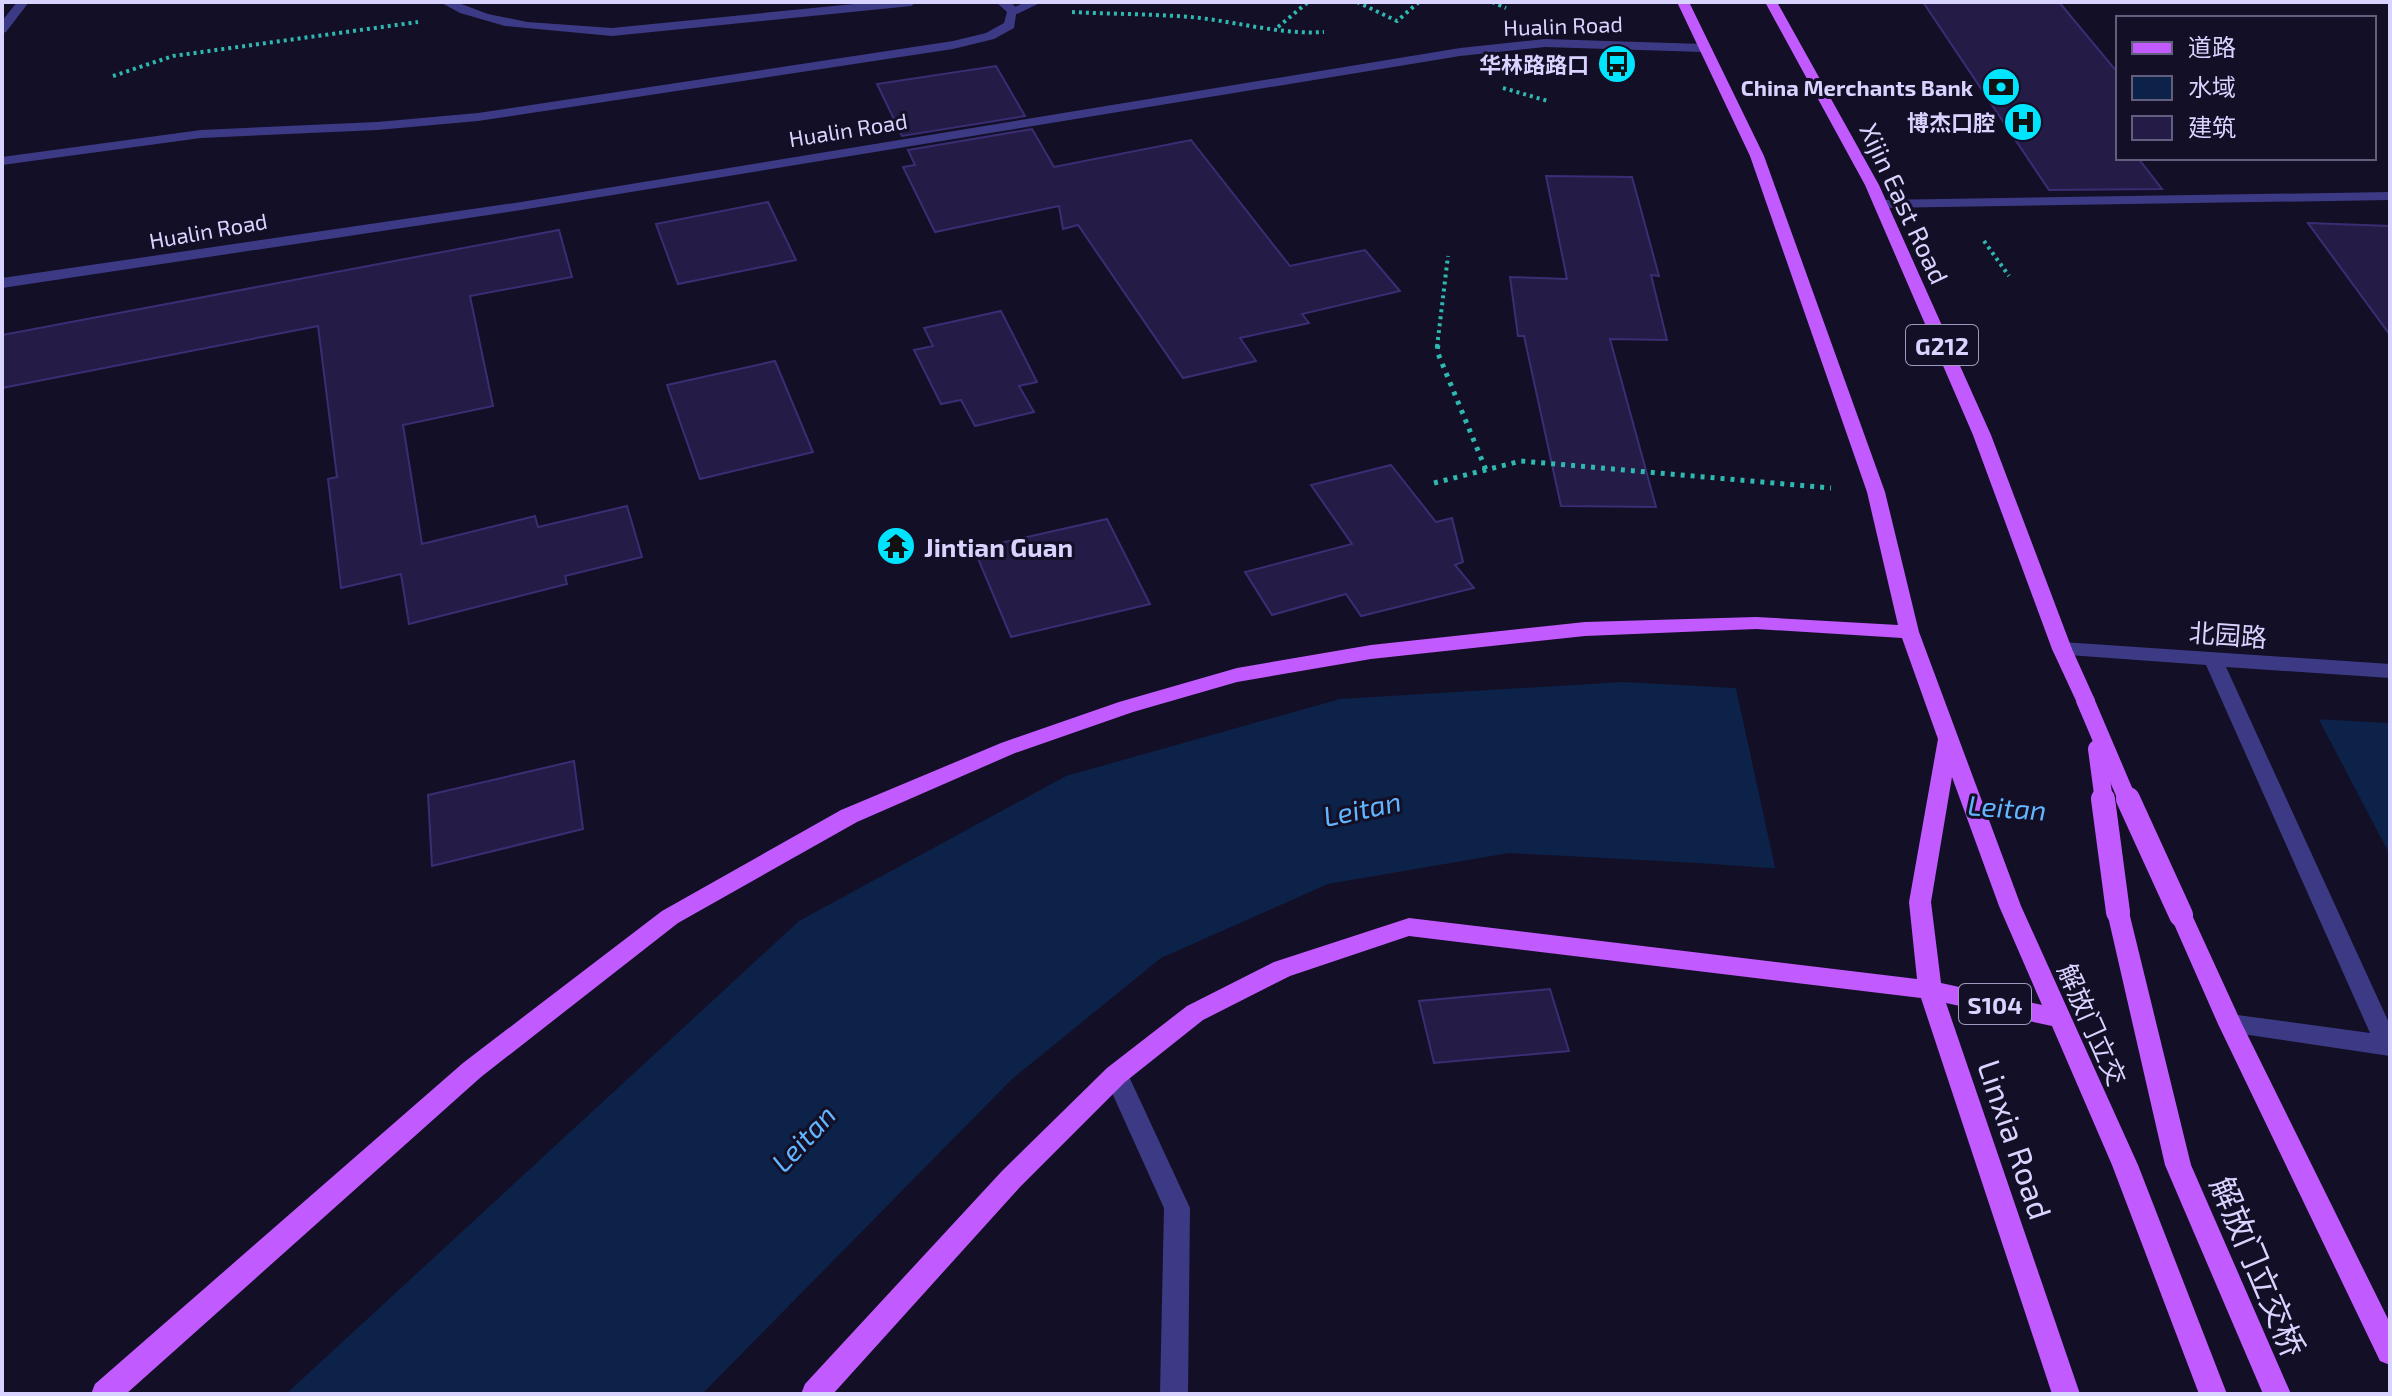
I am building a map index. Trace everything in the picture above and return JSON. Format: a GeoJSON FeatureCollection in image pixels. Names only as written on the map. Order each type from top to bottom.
{"type":"FeatureCollection","features":[{"type":"Feature","properties":{"kind":"main road"},"geometry":{"type":"LineString","coordinates":[[105,1394],[472,1070],[670,917],[849,816],[1008,748],[1126,707],[1237,675],[1371,652],[1585,629],[1756,623],[1909,632],[1876,492],[1757,156],[1683,2]]}},
{"type":"Feature","properties":{"kind":"main road","name":"Xijin East Road"},"geometry":{"type":"LineString","coordinates":[[1771,2],[1880,204],[1982,435],[2094,726]]}},
{"type":"Feature","properties":{"kind":"main road","name":"解放门立交"},"geometry":{"type":"LineString","coordinates":[[1909,632],[2010,906],[2125,1165],[2213,1394]]}},
{"type":"Feature","properties":{"kind":"main road"},"geometry":{"type":"LineString","coordinates":[[2094,726],[2230,1024],[2390,1352]]}},
{"type":"Feature","properties":{"kind":"main road","name":"解放门立交"},"geometry":{"type":"LineString","coordinates":[[2094,726],[2118,912],[2178,1165]]}},
{"type":"Feature","properties":{"kind":"main road","name":"Linxia Road"},"geometry":{"type":"LineString","coordinates":[[1948,739],[1920,902],[1930,990],[2066,1394]]}},
{"type":"Feature","properties":{"kind":"main road"},"geometry":{"type":"LineString","coordinates":[[815,1394],[1011,1179],[1116,1075],[1207,1007],[1282,969],[1409,927],[1930,990]]}},
{"type":"Feature","properties":{"kind":"main road","name":"S104"},"geometry":{"type":"LineString","coordinates":[[1930,990],[2059,1018]]}},
{"type":"Feature","properties":{"kind":"main road","name":"解放门立交桥"},"geometry":{"type":"LineString","coordinates":[[2178,1165],[2277,1394]]}},
{"type":"Feature","properties":{"kind":"street"},"geometry":{"type":"LineString","coordinates":[[2,29],[23,2]]}},
{"type":"Feature","properties":{"kind":"street"},"geometry":{"type":"LineString","coordinates":[[446,2],[479,14],[564,30],[612,32],[911,2]]}},
{"type":"Feature","properties":{"kind":"street"},"geometry":{"type":"LineString","coordinates":[[2,161],[201,134],[377,126],[478,117],[953,45],[990,36],[1009,13],[1036,2]]}},
{"type":"Feature","properties":{"kind":"street","name":"Hualin Road"},"geometry":{"type":"LineString","coordinates":[[2,283],[521,206],[1460,52],[1545,43],[1703,48]]}},
{"type":"Feature","properties":{"kind":"street"},"geometry":{"type":"LineString","coordinates":[[1880,204],[2390,196]]}},
{"type":"Feature","properties":{"kind":"street","name":"北园路"},"geometry":{"type":"LineString","coordinates":[[2062,649],[2390,671]]}},
{"type":"Feature","properties":{"kind":"street"},"geometry":{"type":"LineString","coordinates":[[2213,659],[2330,922],[2389,1045]]}},
{"type":"Feature","properties":{"kind":"street"},"geometry":{"type":"LineString","coordinates":[[2230,1024],[2389,1045]]}},
{"type":"Feature","properties":{"kind":"street"},"geometry":{"type":"LineString","coordinates":[[1116,1075],[1177,1208],[1174,1394]]}},
{"type":"Feature","properties":{"kind":"path"},"geometry":{"type":"LineString","coordinates":[[1278,28],[1308,2]]}},
{"type":"Feature","properties":{"kind":"path"},"geometry":{"type":"LineString","coordinates":[[1357,2],[1397,21],[1419,2]]}},
{"type":"Feature","properties":{"kind":"path"},"geometry":{"type":"LineString","coordinates":[[1009,13],[1078,11],[1190,17],[1278,28],[1294,34]]}},
{"type":"Feature","properties":{"kind":"path"},"geometry":{"type":"LineString","coordinates":[[113,76],[173,56],[479,14]]}},
{"type":"Feature","properties":{"kind":"path"},"geometry":{"type":"LineString","coordinates":[[1978,232],[2009,276]]}},
{"type":"Feature","properties":{"kind":"path"},"geometry":{"type":"LineString","coordinates":[[1448,256],[1437,351],[1486,470]]}},
{"type":"Feature","properties":{"kind":"path"},"geometry":{"type":"LineString","coordinates":[[1434,483],[1521,461],[1876,492]]}},
{"type":"Feature","properties":{"kind":"water","name":"Leitan"},"geometry":{"type":"Polygon","coordinates":[[[1623,682],[2390,723],[2390,912],[1698,863],[1509,853],[1328,884],[1161,958],[1012,1079],[702,1394],[286,1394],[799,921],[1066,776],[1340,699],[1623,682]]]}},
{"type":"Feature","properties":{"kind":"pier"},"geometry":{"type":"Polygon","coordinates":[[[1735,684],[2316,714],[2390,855],[2390,916],[1776,872],[1735,684]]]}},
{"type":"Feature","properties":{"kind":"building"},"geometry":{"type":"Polygon","coordinates":[[[1923,2],[2059,2],[2116,71],[2116,160],[2140,160],[2162,189],[2049,190],[1923,2]]]}},
{"type":"Feature","properties":{"kind":"building"},"geometry":{"type":"Polygon","coordinates":[[[996,66],[1025,116],[902,136],[877,84],[996,66]]]}},
{"type":"Feature","properties":{"kind":"building"},"geometry":{"type":"Polygon","coordinates":[[[1032,129],[1054,167],[1191,140],[1290,266],[1365,250],[1400,291],[1302,314],[1309,323],[1240,338],[1256,361],[1183,378],[1078,225],[1063,229],[1059,206],[935,232],[903,167],[915,165],[908,150],[1032,129]]]}},
{"type":"Feature","properties":{"kind":"building"},"geometry":{"type":"Polygon","coordinates":[[[1546,176],[1632,177],[1659,276],[1651,275],[1667,340],[1610,339],[1656,507],[1561,506],[1524,336],[1518,336],[1510,277],[1567,279],[1546,176]]]}},
{"type":"Feature","properties":{"kind":"building"},"geometry":{"type":"Polygon","coordinates":[[[768,202],[796,260],[678,284],[656,224],[768,202]]]}},
{"type":"Feature","properties":{"kind":"building"},"geometry":{"type":"Polygon","coordinates":[[[2308,223],[2390,226],[2390,335],[2308,223]]]}},
{"type":"Feature","properties":{"kind":"building"},"geometry":{"type":"Polygon","coordinates":[[[559,230],[572,277],[470,296],[493,406],[403,425],[422,544],[535,516],[538,527],[627,506],[642,557],[565,576],[567,584],[409,624],[401,574],[341,588],[328,479],[337,477],[318,326],[2,388],[2,335],[559,230]]]}},
{"type":"Feature","properties":{"kind":"building"},"geometry":{"type":"Polygon","coordinates":[[[1001,311],[1037,382],[1019,386],[1034,412],[975,426],[961,400],[941,404],[914,350],[933,346],[924,328],[1001,311]]]}},
{"type":"Feature","properties":{"kind":"building"},"geometry":{"type":"Polygon","coordinates":[[[775,361],[813,452],[700,479],[667,385],[775,361]]]}},
{"type":"Feature","properties":{"kind":"building"},"geometry":{"type":"Polygon","coordinates":[[[1391,465],[1436,522],[1452,518],[1463,562],[1455,565],[1474,588],[1361,616],[1346,594],[1272,615],[1245,572],[1352,544],[1311,485],[1391,465]]]}},
{"type":"Feature","properties":{"kind":"building"},"geometry":{"type":"Polygon","coordinates":[[[1107,519],[1150,604],[1011,637],[974,549],[1107,519]]]}},
{"type":"Feature","properties":{"kind":"building"},"geometry":{"type":"Polygon","coordinates":[[[574,761],[583,829],[432,866],[428,795],[574,761]]]}},
{"type":"Feature","properties":{"kind":"building"},"geometry":{"type":"Polygon","coordinates":[[[1550,989],[1569,1051],[1434,1063],[1419,1001],[1550,989]]]}},
{"type":"Feature","properties":{"kind":"place","name":"华林路路口"},"geometry":{"type":"Point","coordinates":[1617,64]}},
{"type":"Feature","properties":{"kind":"place","name":"China Merchants Bank"},"geometry":{"type":"Point","coordinates":[2001,87]}},
{"type":"Feature","properties":{"kind":"place","name":"博杰口腔"},"geometry":{"type":"Point","coordinates":[2023,122]}},
{"type":"Feature","properties":{"kind":"place","name":"Jintian Guan"},"geometry":{"type":"Point","coordinates":[896,546]}}]}
